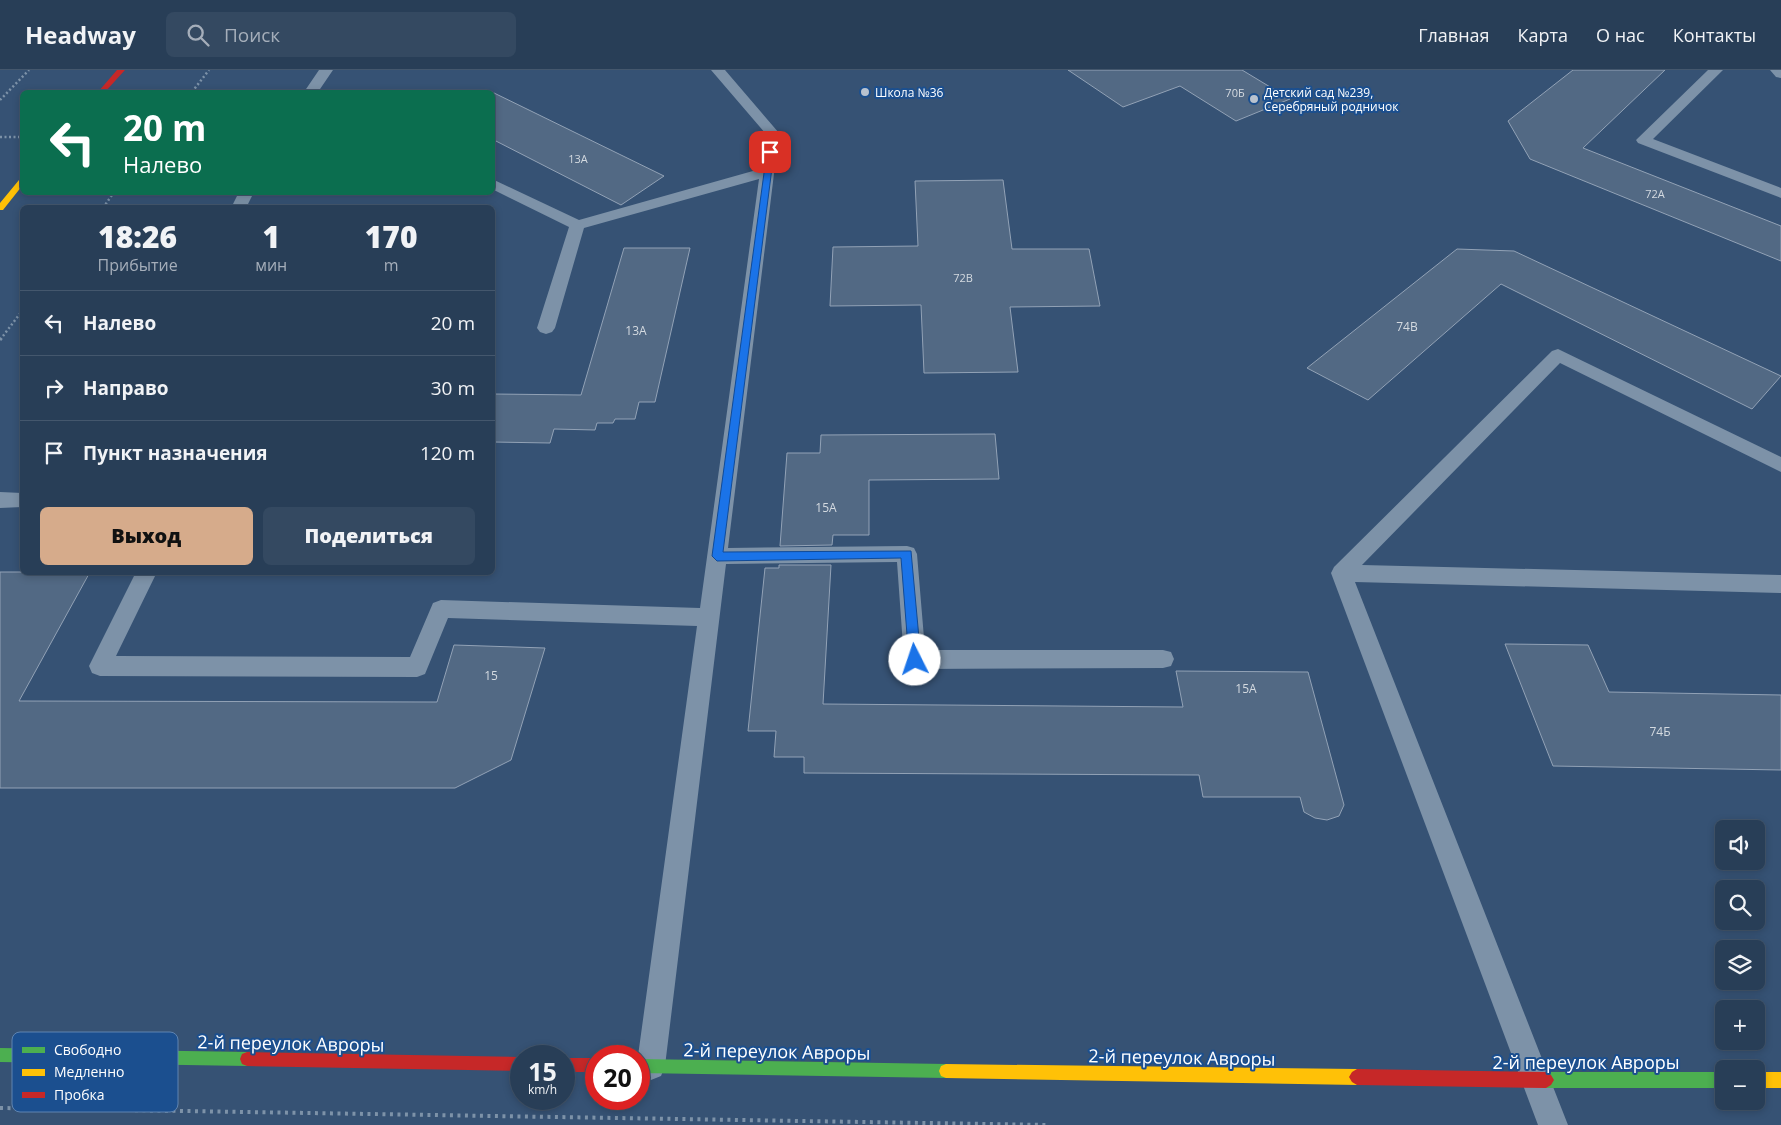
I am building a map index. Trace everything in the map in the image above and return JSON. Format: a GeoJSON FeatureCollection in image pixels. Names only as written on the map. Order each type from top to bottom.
{"type":"FeatureCollection","features":[{"type":"Feature","properties":{"kind":"street"},"geometry":{"type":"LineString","coordinates":[[103,90],[121,70]]}},
{"type":"Feature","properties":{"kind":"street"},"geometry":{"type":"LineString","coordinates":[[0,208],[20,184]]}},
{"type":"Feature","properties":{"kind":"street","name":"2-й переулок Авроры"},"geometry":{"type":"LineString","coordinates":[[178,1058],[510,1064]]}},
{"type":"Feature","properties":{"kind":"street","name":"2-й переулок Авроры"},"geometry":{"type":"LineString","coordinates":[[650,1066],[1538,1080],[1715,1080]]}},
{"type":"Feature","properties":{"kind":"street"},"geometry":{"type":"LineString","coordinates":[[1765,1080],[1781,1080]]}},
{"type":"Feature","properties":{"kind":"lane"},"geometry":{"type":"LineString","coordinates":[[312,90],[326,70]]}},
{"type":"Feature","properties":{"kind":"lane"},"geometry":{"type":"LineString","coordinates":[[648,1045],[709,617],[772,133],[718,70]]}},
{"type":"Feature","properties":{"kind":"lane"},"geometry":{"type":"LineString","coordinates":[[1716,70],[1643,140],[1781,193]]}},
{"type":"Feature","properties":{"kind":"lane"},"geometry":{"type":"LineString","coordinates":[[1777,70],[1781,74]]}},
{"type":"Feature","properties":{"kind":"lane"},"geometry":{"type":"LineString","coordinates":[[495,184],[577,225],[767,172]]}},
{"type":"Feature","properties":{"kind":"lane"},"geometry":{"type":"LineString","coordinates":[[546,328],[577,225]]}},
{"type":"Feature","properties":{"kind":"lane"},"geometry":{"type":"LineString","coordinates":[[1340,573],[1558,355],[1781,465]]}},
{"type":"Feature","properties":{"kind":"lane"},"geometry":{"type":"LineString","coordinates":[[0,500],[20,500]]}},
{"type":"Feature","properties":{"kind":"lane"},"geometry":{"type":"LineString","coordinates":[[717,556],[907,554],[915,660],[1163,660]]}},
{"type":"Feature","properties":{"kind":"lane"},"geometry":{"type":"LineString","coordinates":[[1340,573],[1781,584]]}},
{"type":"Feature","properties":{"kind":"lane"},"geometry":{"type":"LineString","coordinates":[[1340,573],[1538,1080],[1553,1125]]}},
{"type":"Feature","properties":{"kind":"lane"},"geometry":{"type":"LineString","coordinates":[[146,575],[100,666],[417,667],[441,609],[709,617]]}},
{"type":"Feature","properties":{"kind":"path"},"geometry":{"type":"LineString","coordinates":[[0,100],[29,70]]}},
{"type":"Feature","properties":{"kind":"path"},"geometry":{"type":"LineString","coordinates":[[194,90],[209,70]]}},
{"type":"Feature","properties":{"kind":"path"},"geometry":{"type":"LineString","coordinates":[[0,137],[20,137]]}},
{"type":"Feature","properties":{"kind":"path"},"geometry":{"type":"LineString","coordinates":[[0,340],[20,314]]}},
{"type":"Feature","properties":{"kind":"path"},"geometry":{"type":"LineString","coordinates":[[178,1111],[1049,1125]]}},
{"type":"Feature","properties":{"kind":"building"},"geometry":{"type":"Polygon","coordinates":[[[1068,70],[1242,70],[1290,99],[1236,121],[1180,86],[1123,107],[1068,70]]]}},
{"type":"Feature","properties":{"kind":"building"},"geometry":{"type":"Polygon","coordinates":[[[1573,70],[1665,70],[1583,148],[1781,226],[1781,261],[1530,159],[1508,121],[1573,70]]]}},
{"type":"Feature","properties":{"kind":"building"},"geometry":{"type":"Polygon","coordinates":[[[495,93],[664,176],[621,205],[495,141],[495,93]]]}},
{"type":"Feature","properties":{"kind":"building"},"geometry":{"type":"Polygon","coordinates":[[[1003,180],[1012,249],[1089,249],[1100,306],[1010,307],[1018,372],[924,373],[921,305],[830,306],[833,247],[918,246],[915,181],[1003,180]]]}},
{"type":"Feature","properties":{"kind":"building"},"geometry":{"type":"Polygon","coordinates":[[[624,248],[690,248],[655,402],[639,402],[635,419],[615,419],[613,423],[597,423],[595,430],[554,429],[550,443],[495,442],[495,394],[581,395],[624,248]]]}},
{"type":"Feature","properties":{"kind":"building"},"geometry":{"type":"Polygon","coordinates":[[[1457,249],[1514,251],[1781,376],[1752,409],[1501,284],[1368,400],[1307,368],[1457,249]]]}},
{"type":"Feature","properties":{"kind":"building"},"geometry":{"type":"Polygon","coordinates":[[[995,434],[999,479],[869,480],[869,535],[833,535],[832,545],[780,546],[787,453],[820,453],[821,435],[995,434]]]}},
{"type":"Feature","properties":{"kind":"building"},"geometry":{"type":"Polygon","coordinates":[[[779,565],[831,565],[823,704],[1183,707],[1176,671],[1308,672],[1344,805],[1339,816],[1327,820],[1315,818],[1304,812],[1300,797],[1203,797],[1199,775],[804,773],[804,757],[774,757],[776,731],[748,731],[765,568],[779,568],[779,565]]]}},
{"type":"Feature","properties":{"kind":"building"},"geometry":{"type":"Polygon","coordinates":[[[0,572],[20,572],[20,575],[88,575],[19,701],[437,702],[454,645],[545,648],[511,760],[455,788],[0,788],[0,572]]]}},
{"type":"Feature","properties":{"kind":"building"},"geometry":{"type":"Polygon","coordinates":[[[1505,644],[1588,645],[1609,692],[1781,695],[1781,770],[1553,766],[1505,644]]]}},
{"type":"Feature","properties":{"kind":"traffic: fast"},"geometry":{"type":"LineString","coordinates":[[0,1055],[12,1055]]}},
{"type":"Feature","properties":{"kind":"traffic: fast"},"geometry":{"type":"LineString","coordinates":[[178,1058],[247,1059]]}},
{"type":"Feature","properties":{"kind":"traffic: fast"},"geometry":{"type":"LineString","coordinates":[[650,1066],[946,1071]]}},
{"type":"Feature","properties":{"kind":"traffic: fast"},"geometry":{"type":"LineString","coordinates":[[1546,1080],[1715,1080]]}},
{"type":"Feature","properties":{"kind":"traffic: slow"},"geometry":{"type":"LineString","coordinates":[[0,208],[20,184]]}},
{"type":"Feature","properties":{"kind":"traffic: slow"},"geometry":{"type":"LineString","coordinates":[[946,1071],[1357,1077]]}},
{"type":"Feature","properties":{"kind":"traffic: slow"},"geometry":{"type":"LineString","coordinates":[[1765,1080],[1781,1080]]}},
{"type":"Feature","properties":{"kind":"traffic: jam"},"geometry":{"type":"LineString","coordinates":[[103,90],[121,70]]}},
{"type":"Feature","properties":{"kind":"traffic: jam"},"geometry":{"type":"LineString","coordinates":[[247,1059],[510,1064]]}},
{"type":"Feature","properties":{"kind":"traffic: jam"},"geometry":{"type":"LineString","coordinates":[[575,1065],[585,1065]]}},
{"type":"Feature","properties":{"kind":"traffic: jam"},"geometry":{"type":"LineString","coordinates":[[1357,1077],[1546,1080]]}},
{"type":"Feature","properties":{"kind":"place","name":"Школа №36"},"geometry":{"type":"Point","coordinates":[865,92]}},
{"type":"Feature","properties":{"kind":"place","name":"Детский сад №239, Серебряный родничок"},"geometry":{"type":"Point","coordinates":[1254,99]}},
{"type":"Feature","properties":{"kind":"route"},"geometry":{"type":"LineString","coordinates":[[770,152],[717,556],[907,554],[915,660]]}}]}
